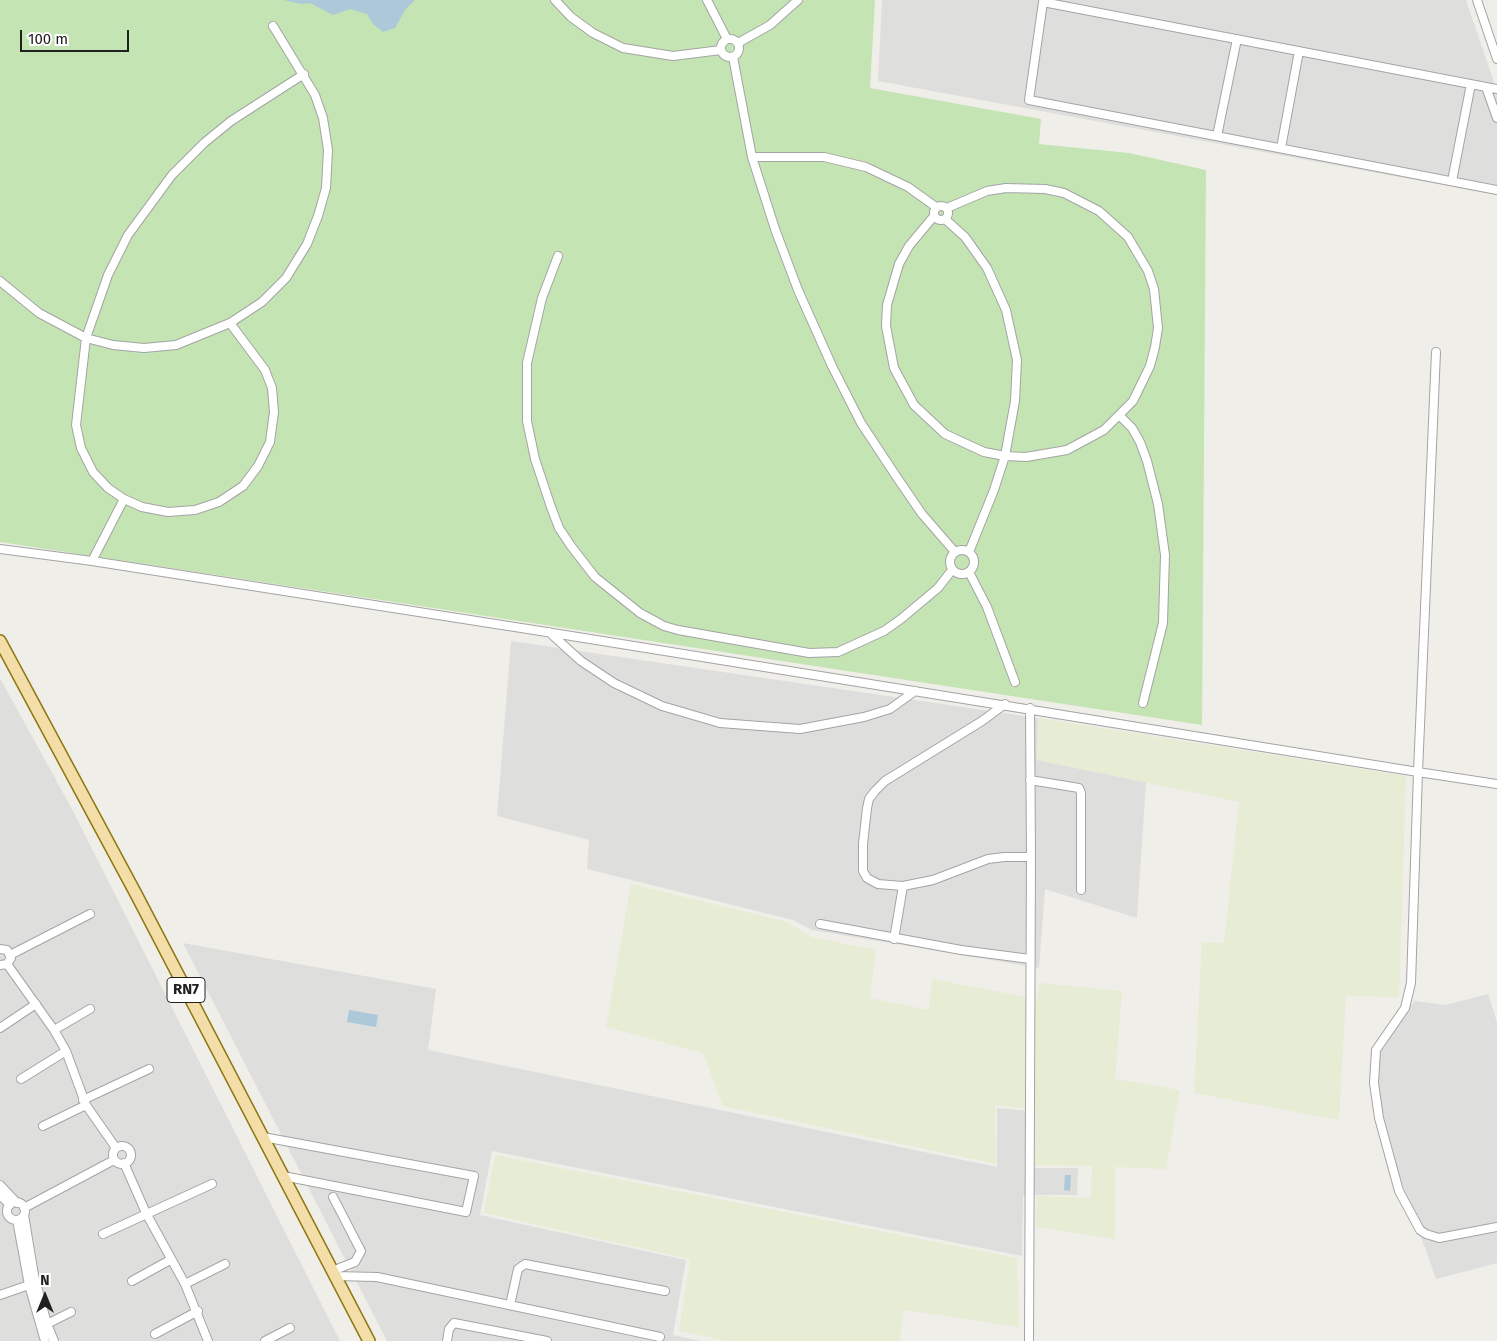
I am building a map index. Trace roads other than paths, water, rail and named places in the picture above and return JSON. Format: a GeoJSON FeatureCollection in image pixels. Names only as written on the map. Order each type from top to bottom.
{"type":"FeatureCollection","features":[{"type":"Feature","properties":{"kind":"main road","name":"RN7"},"geometry":{"type":"LineString","coordinates":[[0,641],[136,894],[369,1341]]}},
{"type":"Feature","properties":{"kind":"street"},"geometry":{"type":"LineString","coordinates":[[555,0],[571,17],[593,34],[623,48],[673,56],[721,50]]}},
{"type":"Feature","properties":{"kind":"street"},"geometry":{"type":"LineString","coordinates":[[707,0],[726,39]]}},
{"type":"Feature","properties":{"kind":"street"},"geometry":{"type":"LineString","coordinates":[[738,43],[770,25],[798,0]]}},
{"type":"Feature","properties":{"kind":"street"},"geometry":{"type":"LineString","coordinates":[[1477,0],[1497,59]]}},
{"type":"Feature","properties":{"kind":"street"},"geometry":{"type":"LineString","coordinates":[[1497,89],[1044,2],[1029,100],[1497,190]]}},
{"type":"Feature","properties":{"kind":"street"},"geometry":{"type":"LineString","coordinates":[[0,281],[39,313],[86,338],[113,345],[152,347],[176,344],[230,323],[262,302],[286,278],[307,244],[326,188],[328,150],[323,118],[315,94],[273,26]]}},
{"type":"Feature","properties":{"kind":"street"},"geometry":{"type":"LineString","coordinates":[[726,39],[722,42],[721,50],[726,56],[733,57]]}},
{"type":"Feature","properties":{"kind":"street"},"geometry":{"type":"LineString","coordinates":[[726,39],[734,40],[738,43]]}},
{"type":"Feature","properties":{"kind":"street"},"geometry":{"type":"LineString","coordinates":[[1217,136],[1237,39]]}},
{"type":"Feature","properties":{"kind":"street"},"geometry":{"type":"LineString","coordinates":[[733,57],[739,51],[738,43]]}},
{"type":"Feature","properties":{"kind":"street"},"geometry":{"type":"LineString","coordinates":[[1281,148],[1299,51]]}},
{"type":"Feature","properties":{"kind":"street"},"geometry":{"type":"LineString","coordinates":[[733,57],[752,157],[775,229],[798,290],[857,415],[922,514],[955,552]]}},
{"type":"Feature","properties":{"kind":"street"},"geometry":{"type":"LineString","coordinates":[[230,323],[264,370],[272,388],[274,412],[270,442],[258,466],[242,486],[219,502],[195,510],[168,512],[142,507],[124,499],[108,488],[94,472],[81,448],[76,425],[86,338],[108,275],[128,235],[172,175],[204,143],[231,121],[304,74]]}},
{"type":"Feature","properties":{"kind":"street"},"geometry":{"type":"LineString","coordinates":[[1452,181],[1472,84]]}},
{"type":"Feature","properties":{"kind":"street"},"geometry":{"type":"LineString","coordinates":[[1486,87],[1497,118]]}},
{"type":"Feature","properties":{"kind":"street"},"geometry":{"type":"LineString","coordinates":[[752,157],[824,157],[866,167],[908,187],[936,207]]}},
{"type":"Feature","properties":{"kind":"street"},"geometry":{"type":"LineString","coordinates":[[1016,187],[1045,189],[1073,197],[1099,211],[1128,237],[1139,253],[1151,280],[1157,308],[1158,328],[1156,347],[1143,384],[1120,416],[1087,441],[1067,450],[1026,457],[1005,456],[964,444],[934,425],[914,405],[894,368],[886,326],[887,305],[891,284],[910,246],[934,216],[936,207],[940,205],[947,208],[987,191],[1016,187]]}},
{"type":"Feature","properties":{"kind":"street"},"geometry":{"type":"LineString","coordinates":[[945,219],[948,214],[947,208]]}},
{"type":"Feature","properties":{"kind":"street"},"geometry":{"type":"LineString","coordinates":[[934,216],[938,220],[945,219]]}},
{"type":"Feature","properties":{"kind":"street"},"geometry":{"type":"LineString","coordinates":[[945,219],[965,237],[987,268],[1006,310],[1017,360],[1017,383],[1011,431],[1005,456],[994,490],[969,552]]}},
{"type":"Feature","properties":{"kind":"street"},"geometry":{"type":"LineString","coordinates":[[558,256],[542,298],[526,363],[527,421],[535,458],[550,507],[559,528],[571,546],[596,577],[640,613],[664,626],[678,630],[809,653],[838,652],[876,635],[901,620],[938,588],[952,570],[950,560],[955,552],[962,550],[969,552],[974,560],[974,567],[970,572],[962,574],[952,570]]}},
{"type":"Feature","properties":{"kind":"street"},"geometry":{"type":"LineString","coordinates":[[1436,352],[1411,983],[1405,1008],[1376,1050],[1374,1083],[1379,1118],[1399,1191],[1420,1230],[1439,1238],[1497,1227]]}},
{"type":"Feature","properties":{"kind":"street"},"geometry":{"type":"LineString","coordinates":[[1120,416],[1132,428],[1144,455],[1158,504],[1165,555],[1163,623],[1143,703]]}},
{"type":"Feature","properties":{"kind":"street"},"geometry":{"type":"LineString","coordinates":[[92,561],[124,499]]}},
{"type":"Feature","properties":{"kind":"street"},"geometry":{"type":"LineString","coordinates":[[0,549],[92,561],[549,632],[1497,784]]}},
{"type":"Feature","properties":{"kind":"street"},"geometry":{"type":"LineString","coordinates":[[970,572],[988,607],[1015,682]]}},
{"type":"Feature","properties":{"kind":"street"},"geometry":{"type":"LineString","coordinates":[[549,632],[581,662],[614,683],[662,706],[720,724],[806,728],[864,717],[890,709],[915,691]]}},
{"type":"Feature","properties":{"kind":"street"},"geometry":{"type":"LineString","coordinates":[[1005,704],[982,721],[886,781],[869,799],[863,844],[863,871],[867,878],[878,884],[903,886],[933,880],[988,859],[1004,856],[1031,857]]}},
{"type":"Feature","properties":{"kind":"street"},"geometry":{"type":"LineString","coordinates":[[1029,1341],[1030,708]]}},
{"type":"Feature","properties":{"kind":"street"},"geometry":{"type":"LineString","coordinates":[[1030,780],[1079,788],[1081,793],[1081,890]]}},
{"type":"Feature","properties":{"kind":"street"},"geometry":{"type":"LineString","coordinates":[[894,939],[903,886]]}},
{"type":"Feature","properties":{"kind":"street"},"geometry":{"type":"LineString","coordinates":[[90,914],[10,955],[4,964],[54,1030],[66,1051],[84,1103],[116,1148]]}},
{"type":"Feature","properties":{"kind":"street"},"geometry":{"type":"LineString","coordinates":[[820,924],[894,939],[1030,959]]}},
{"type":"Feature","properties":{"kind":"street"},"geometry":{"type":"LineString","coordinates":[[0,949],[5,949],[10,955]]}},
{"type":"Feature","properties":{"kind":"street"},"geometry":{"type":"LineString","coordinates":[[0,1028],[36,1004]]}},
{"type":"Feature","properties":{"kind":"street"},"geometry":{"type":"LineString","coordinates":[[54,1030],[90,1009]]}},
{"type":"Feature","properties":{"kind":"street"},"geometry":{"type":"LineString","coordinates":[[21,1079],[66,1051]]}},
{"type":"Feature","properties":{"kind":"street"},"geometry":{"type":"LineString","coordinates":[[43,1126],[148,1069]]}},
{"type":"Feature","properties":{"kind":"street"},"geometry":{"type":"LineString","coordinates":[[263,1137],[474,1176],[466,1212],[283,1176]]}},
{"type":"Feature","properties":{"kind":"street"},"geometry":{"type":"LineString","coordinates":[[114,1160],[113,1154],[116,1148],[124,1146],[129,1150],[130,1158],[124,1164]]}},
{"type":"Feature","properties":{"kind":"street"},"geometry":{"type":"LineString","coordinates":[[114,1160],[124,1164],[146,1213],[198,1311],[208,1341]]}},
{"type":"Feature","properties":{"kind":"street"},"geometry":{"type":"LineString","coordinates":[[13,1204],[4,1216],[11,1219],[114,1160]]}},
{"type":"Feature","properties":{"kind":"street"},"geometry":{"type":"LineString","coordinates":[[103,1234],[212,1184]]}},
{"type":"Feature","properties":{"kind":"street"},"geometry":{"type":"LineString","coordinates":[[0,1185],[22,1214],[34,1275],[47,1324],[54,1341]]}},
{"type":"Feature","properties":{"kind":"street"},"geometry":{"type":"LineString","coordinates":[[0,1195],[13,1204]]}},
{"type":"Feature","properties":{"kind":"street"},"geometry":{"type":"LineString","coordinates":[[333,1197],[361,1251],[355,1262],[334,1274]]}},
{"type":"Feature","properties":{"kind":"street"},"geometry":{"type":"LineString","coordinates":[[22,1214],[29,1285],[44,1341]]}},
{"type":"Feature","properties":{"kind":"street"},"geometry":{"type":"LineString","coordinates":[[132,1281],[170,1260]]}},
{"type":"Feature","properties":{"kind":"street"},"geometry":{"type":"LineString","coordinates":[[185,1284],[225,1264]]}},
{"type":"Feature","properties":{"kind":"street"},"geometry":{"type":"LineString","coordinates":[[510,1305],[518,1269],[525,1264],[665,1291]]}},
{"type":"Feature","properties":{"kind":"street"},"geometry":{"type":"LineString","coordinates":[[334,1274],[377,1277],[660,1337]]}},
{"type":"Feature","properties":{"kind":"street"},"geometry":{"type":"LineString","coordinates":[[0,1295],[29,1285]]}},
{"type":"Feature","properties":{"kind":"street"},"geometry":{"type":"LineString","coordinates":[[155,1334],[198,1311]]}},
{"type":"Feature","properties":{"kind":"street"},"geometry":{"type":"LineString","coordinates":[[47,1324],[71,1312]]}},
{"type":"Feature","properties":{"kind":"street"},"geometry":{"type":"LineString","coordinates":[[446,1341],[449,1328],[454,1323],[547,1341]]}},
{"type":"Feature","properties":{"kind":"street"},"geometry":{"type":"LineString","coordinates":[[265,1341],[290,1328]]}},
{"type":"Feature","properties":{"kind":"water"},"geometry":{"type":"Polygon","coordinates":[[[284,0],[415,0],[405,10],[395,28],[383,32],[373,24],[367,14],[350,9],[333,15],[310,3],[301,4],[284,0]]]}},
{"type":"Feature","properties":{"kind":"water"},"geometry":{"type":"Polygon","coordinates":[[[349,1010],[378,1015],[376,1027],[347,1022],[349,1010]]]}},
{"type":"Feature","properties":{"kind":"water"},"geometry":{"type":"Polygon","coordinates":[[[1065,1175],[1071,1175],[1070,1191],[1064,1190],[1065,1175]]]}}]}
